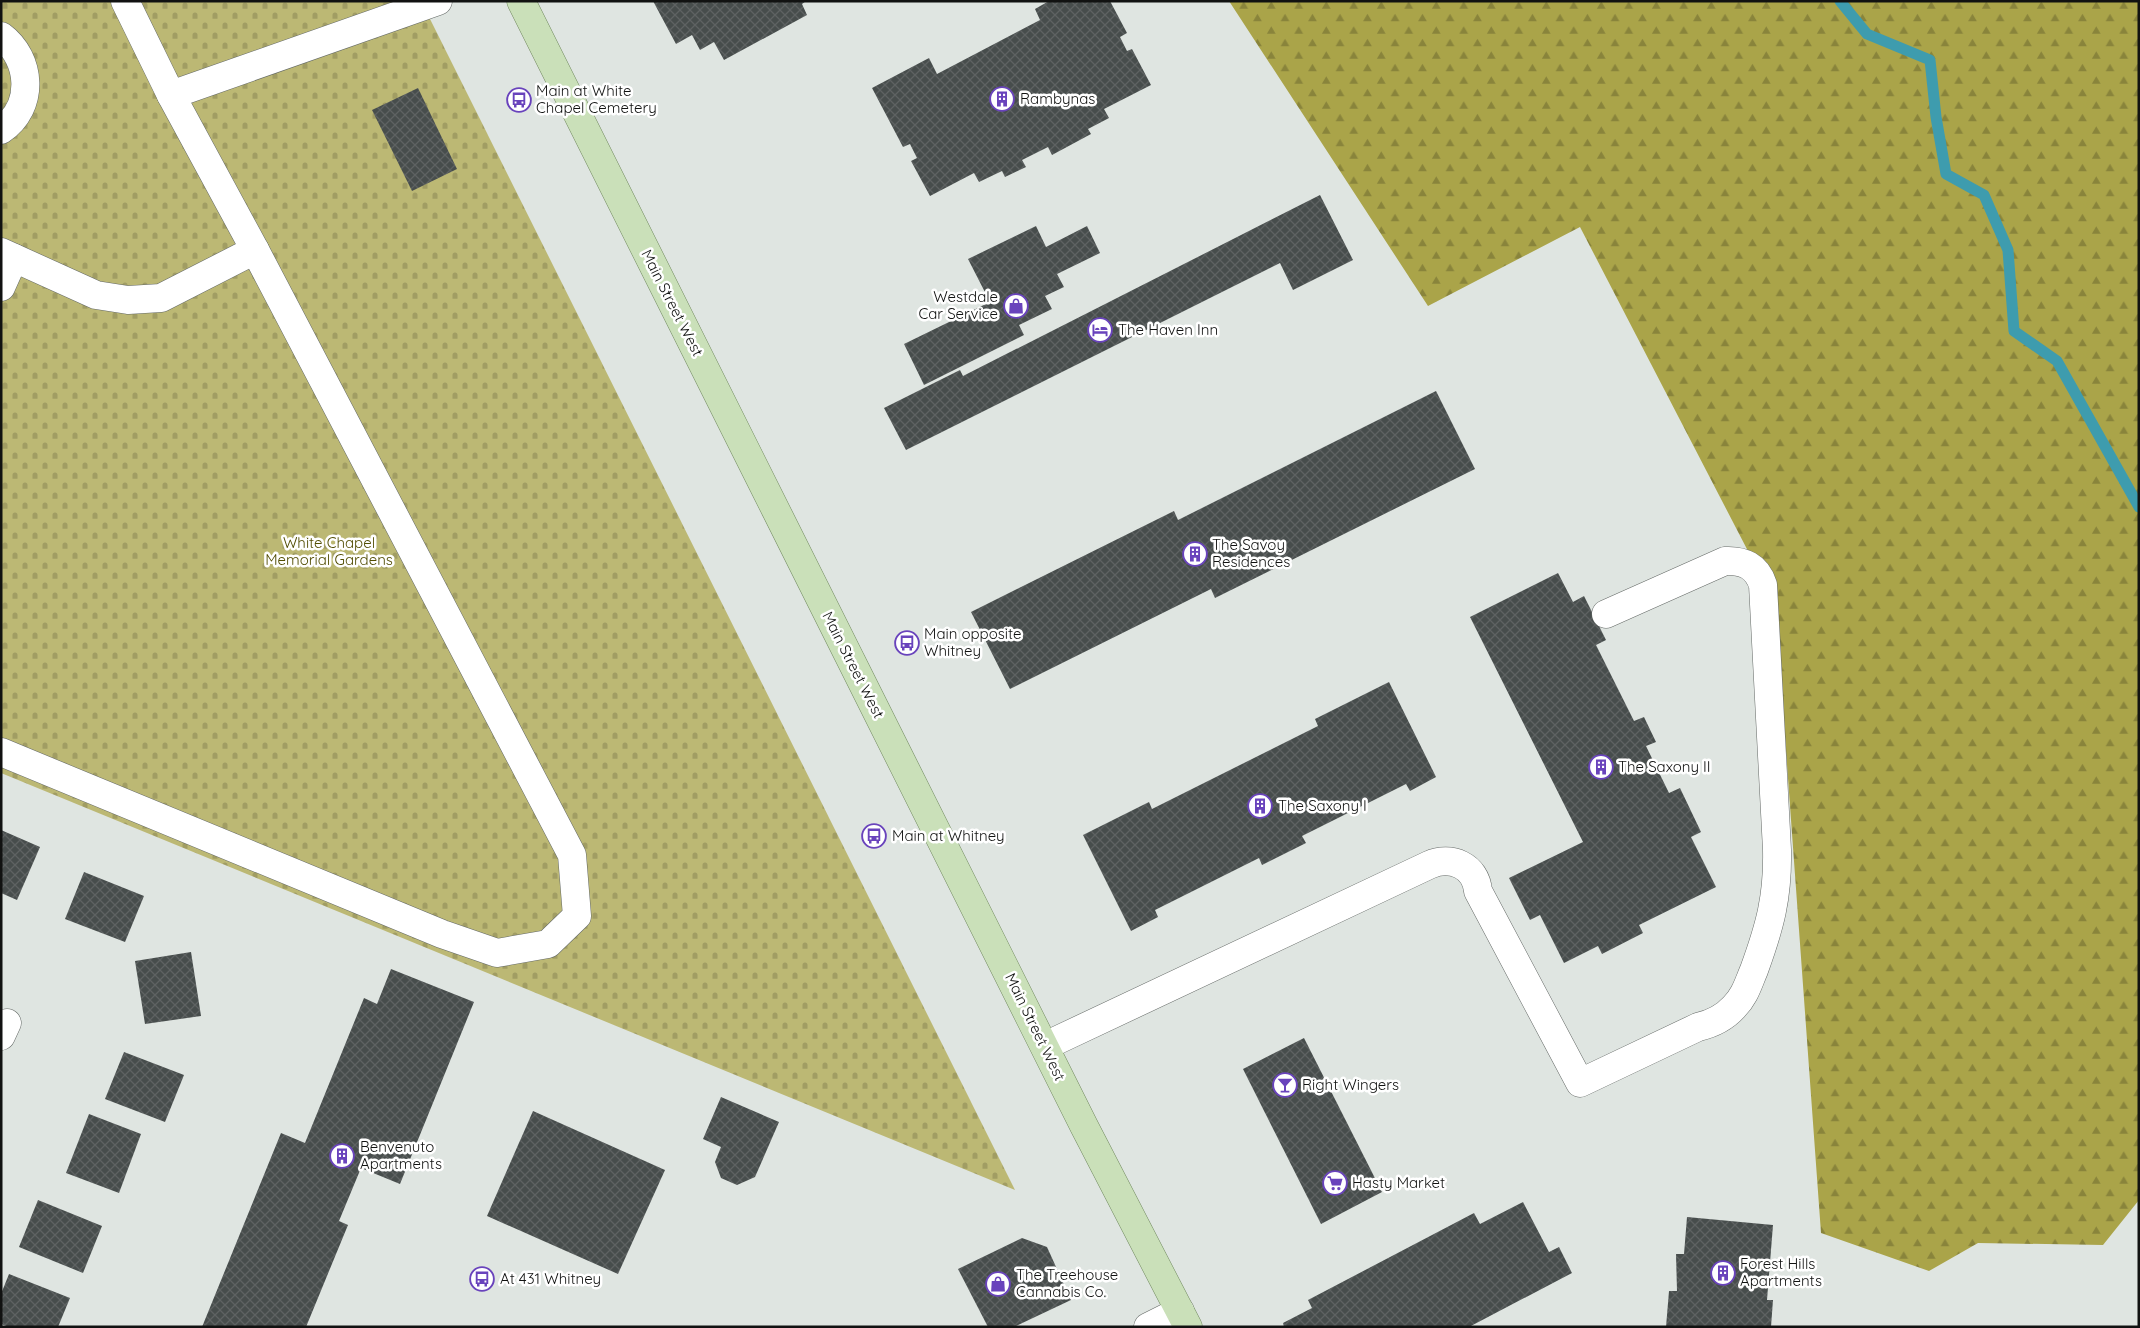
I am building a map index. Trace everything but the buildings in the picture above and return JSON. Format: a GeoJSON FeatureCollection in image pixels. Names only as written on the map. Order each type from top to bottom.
{"type":"FeatureCollection","features":[{"type":"Feature","properties":{"kind":"main road","name":"Main Street West"},"geometry":{"type":"LineString","coordinates":[[521,1],[1184,1319]]}},
{"type":"Feature","properties":{"kind":"street"},"geometry":{"type":"LineString","coordinates":[[1,752],[442,934],[497,953],[548,944],[577,916],[572,855],[256,250],[171,95],[125,1]]}},
{"type":"Feature","properties":{"kind":"street"},"geometry":{"type":"LineString","coordinates":[[171,95],[438,1]]}},
{"type":"Feature","properties":{"kind":"street"},"geometry":{"type":"LineString","coordinates":[[1,36],[17,51],[24,68],[26,86],[18,112],[1,130]]}},
{"type":"Feature","properties":{"kind":"street"},"geometry":{"type":"LineString","coordinates":[[1,287],[8,255],[53,274],[81,289],[96,294],[112,298],[144,300],[161,298],[256,250]]}},
{"type":"Feature","properties":{"kind":"street"},"geometry":{"type":"LineString","coordinates":[[1045,1046],[1420,869],[1444,860],[1459,863],[1471,872],[1478,891],[1580,1083],[1698,1028],[1713,1023],[1727,1014],[1739,1002],[1748,988],[1768,933],[1776,892],[1777,850],[1764,584],[1760,575],[1749,565],[1740,561],[1725,561],[1606,614]]}},
{"type":"Feature","properties":{"kind":"street"},"geometry":{"type":"LineString","coordinates":[[1148,1327],[1184,1319]]}},
{"type":"Feature","properties":{"kind":"green space","name":"White Chapel Memorial Gardens"},"geometry":{"type":"Polygon","coordinates":[[[1,1],[421,1],[1015,1190],[1,773],[1,1]]]}},
{"type":"Feature","properties":{"kind":"green space"},"geometry":{"type":"Polygon","coordinates":[[[1229,1],[2139,1],[2139,1200],[2103,1245],[1978,1243],[1929,1271],[1821,1233],[1785,737],[1749,553],[1580,227],[1428,306],[1229,1]]]}},
{"type":"Feature","properties":{"kind":"waterway"},"geometry":{"type":"LineString","coordinates":[[1840,1],[1867,34],[1930,60],[1936,117],[1946,174],[1984,195],[2008,250],[2014,331],[2057,361],[2139,507]]}},
{"type":"Feature","properties":{"kind":"place","name":"Rambynas"},"geometry":{"type":"Point","coordinates":[1002,99]}},
{"type":"Feature","properties":{"kind":"place","name":"Main at White Chapel Cemetery"},"geometry":{"type":"Point","coordinates":[519,100]}},
{"type":"Feature","properties":{"kind":"place","name":"Westdale Car Service"},"geometry":{"type":"Point","coordinates":[1016,306]}},
{"type":"Feature","properties":{"kind":"place","name":"The Haven Inn"},"geometry":{"type":"Point","coordinates":[1100,330]}},
{"type":"Feature","properties":{"kind":"place","name":"The Savoy Residences"},"geometry":{"type":"Point","coordinates":[1195,554]}},
{"type":"Feature","properties":{"kind":"place","name":"Main opposite Whitney"},"geometry":{"type":"Point","coordinates":[907,643]}},
{"type":"Feature","properties":{"kind":"place","name":"The Saxony II"},"geometry":{"type":"Point","coordinates":[1601,767]}},
{"type":"Feature","properties":{"kind":"place","name":"The Saxony I"},"geometry":{"type":"Point","coordinates":[1260,806]}},
{"type":"Feature","properties":{"kind":"place","name":"Main at Whitney"},"geometry":{"type":"Point","coordinates":[874,836]}},
{"type":"Feature","properties":{"kind":"place","name":"Right Wingers"},"geometry":{"type":"Point","coordinates":[1285,1085]}},
{"type":"Feature","properties":{"kind":"place","name":"Benvenuto Apartments"},"geometry":{"type":"Point","coordinates":[342,1156]}},
{"type":"Feature","properties":{"kind":"place","name":"Hasty Market"},"geometry":{"type":"Point","coordinates":[1335,1183]}},
{"type":"Feature","properties":{"kind":"place","name":"Forest Hills Apartments"},"geometry":{"type":"Point","coordinates":[1723,1273]}},
{"type":"Feature","properties":{"kind":"place","name":"At 431 Whitney"},"geometry":{"type":"Point","coordinates":[482,1279]}},
{"type":"Feature","properties":{"kind":"place","name":"The Treehouse Cannabis Co."},"geometry":{"type":"Point","coordinates":[998,1284]}}]}
